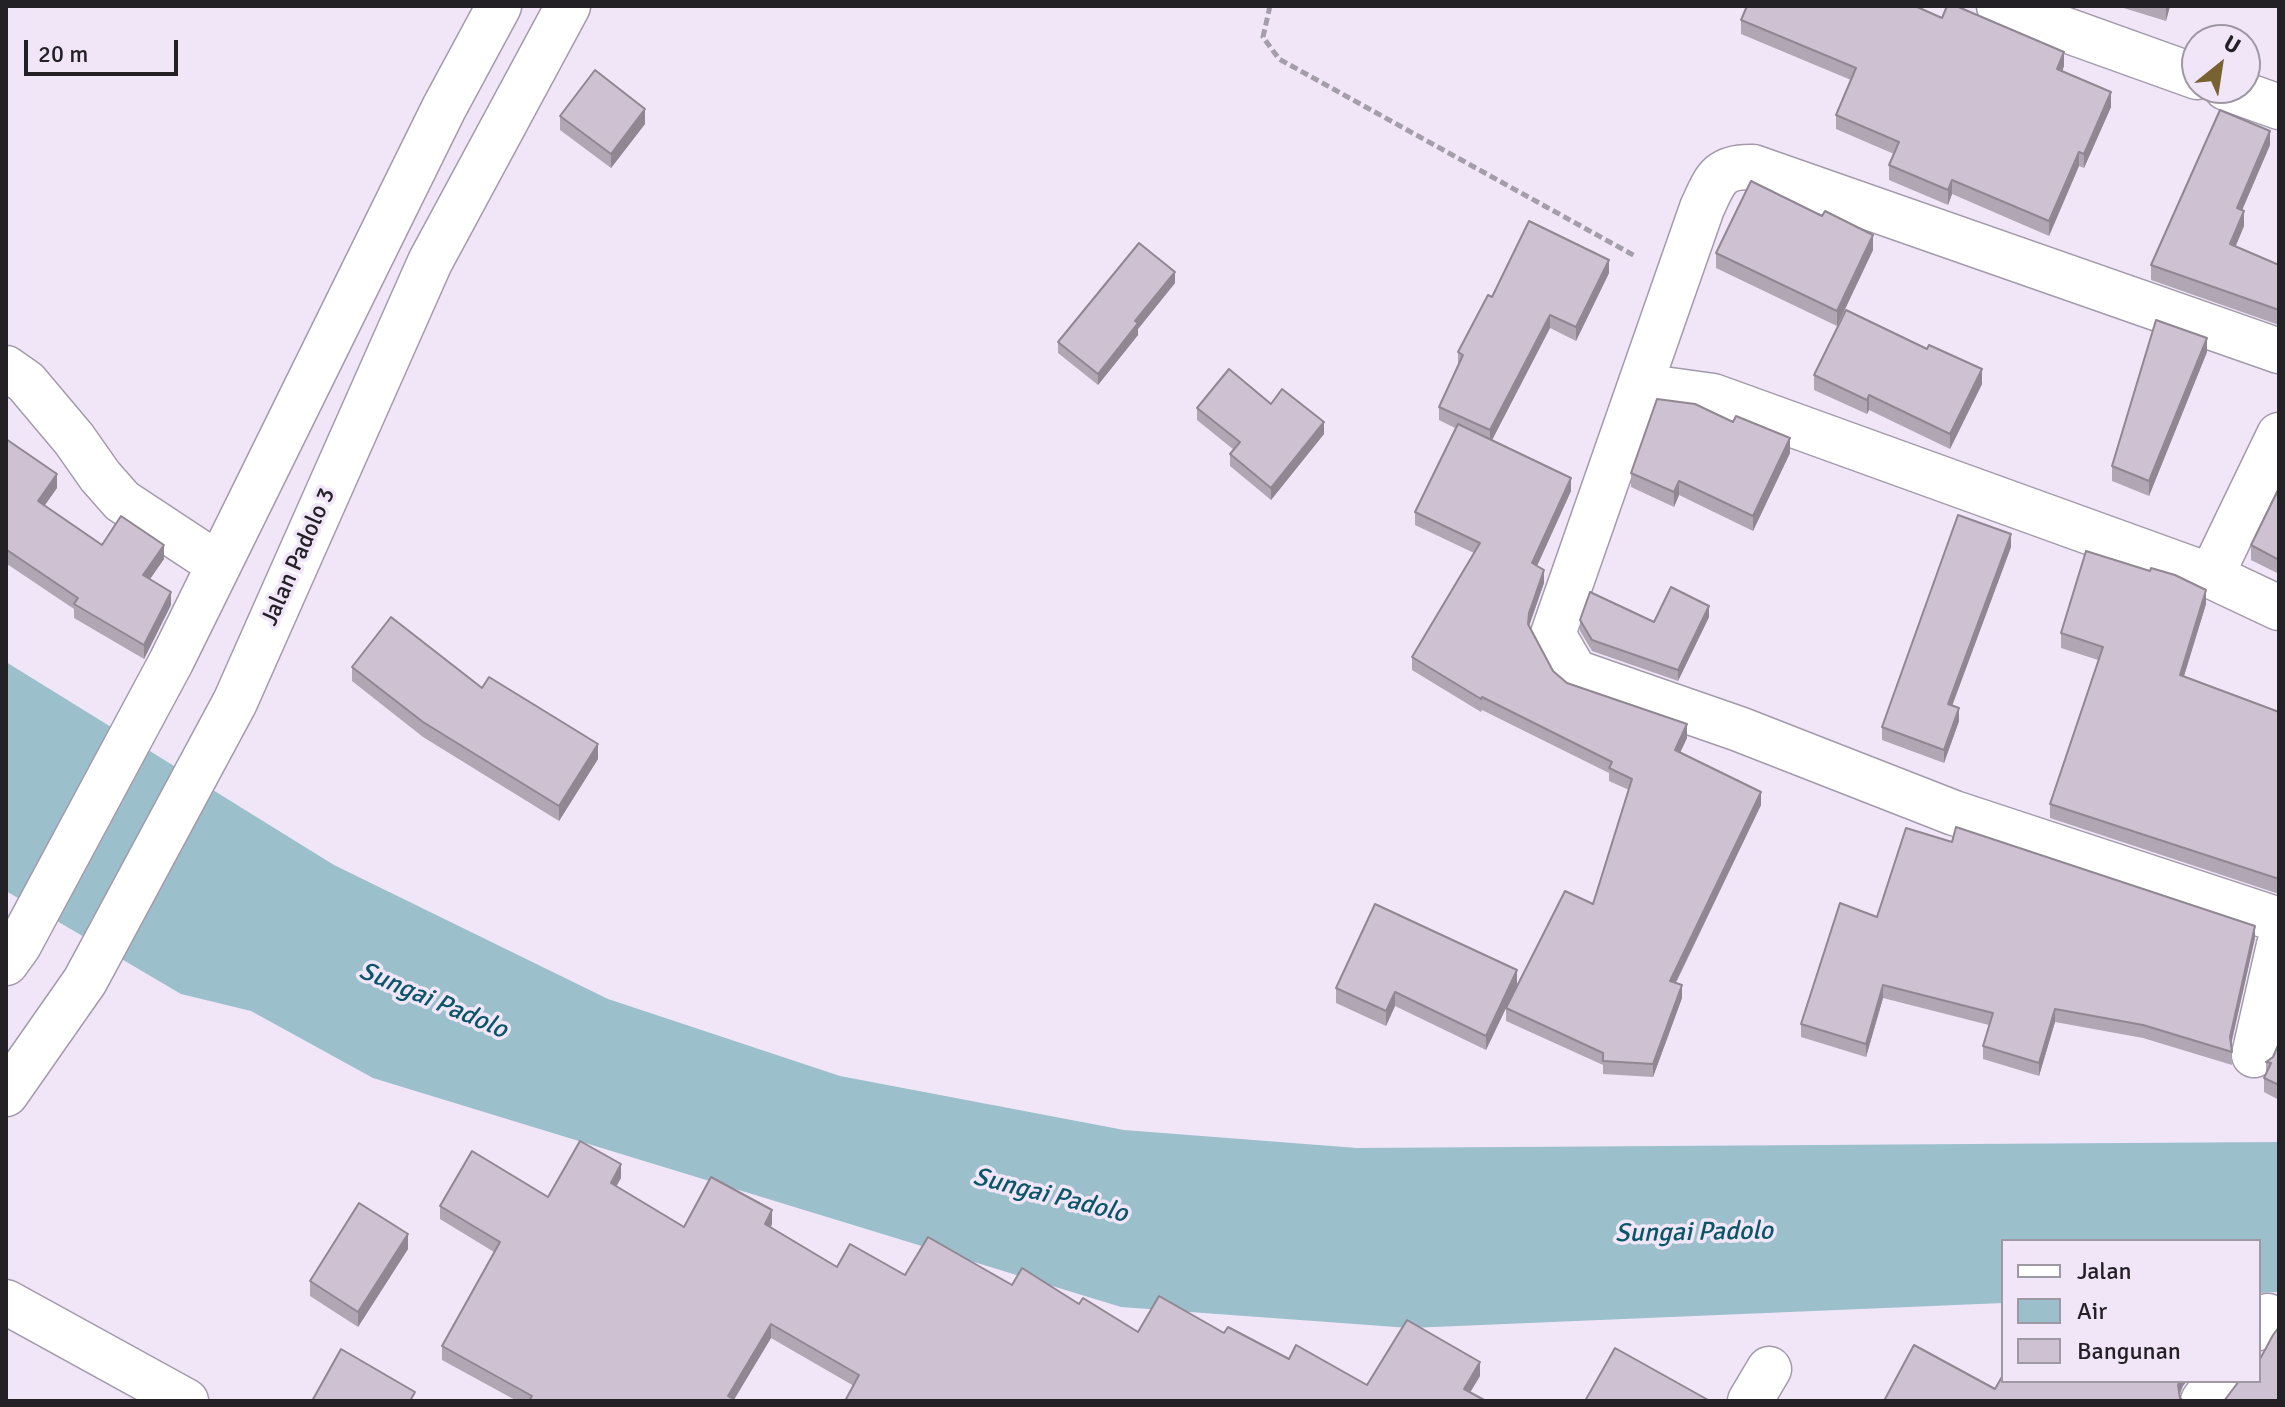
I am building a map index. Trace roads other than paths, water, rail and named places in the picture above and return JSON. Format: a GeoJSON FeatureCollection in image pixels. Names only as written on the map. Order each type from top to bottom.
{"type":"FeatureCollection","features":[{"type":"Feature","properties":{"kind":"street"},"geometry":{"type":"LineString","coordinates":[[12,954],[171,662],[444,108],[499,6]]}},
{"type":"Feature","properties":{"kind":"street","name":"Jalan Padolo 3"},"geometry":{"type":"LineString","coordinates":[[6,1094],[85,981],[235,702],[430,262],[568,6]]}},
{"type":"Feature","properties":{"kind":"street"},"geometry":{"type":"LineString","coordinates":[[1999,6],[2181,71]]}},
{"type":"Feature","properties":{"kind":"street"},"geometry":{"type":"LineString","coordinates":[[2279,351],[1753,167],[1729,169],[1715,179],[1702,208],[1553,634],[1575,672],[1739,729],[1954,813],[2279,920]]}},
{"type":"Feature","properties":{"kind":"street"},"geometry":{"type":"LineString","coordinates":[[6,368],[26,382],[122,501],[219,565]]}},
{"type":"Feature","properties":{"kind":"street"},"geometry":{"type":"LineString","coordinates":[[1641,386],[1713,396],[2211,576],[2279,608]]}},
{"type":"Feature","properties":{"kind":"street"},"geometry":{"type":"LineString","coordinates":[[2211,576],[2279,435]]}},
{"type":"Feature","properties":{"kind":"street"},"geometry":{"type":"LineString","coordinates":[[2254,1055],[2279,945]]}},
{"type":"Feature","properties":{"kind":"street"},"geometry":{"type":"LineString","coordinates":[[6,1302],[186,1401]]}},
{"type":"Feature","properties":{"kind":"street"},"geometry":{"type":"LineString","coordinates":[[2203,1401],[2216,1383]]}},
{"type":"Feature","properties":{"kind":"water","name":"Sungai Padolo"},"geometry":{"type":"Polygon","coordinates":[[[6,662],[334,865],[608,999],[840,1076],[1124,1130],[1357,1148],[2279,1142],[2279,1292],[2261,1293],[2261,1239],[2001,1239],[2001,1303],[1410,1328],[1121,1307],[373,1078],[251,1011],[181,994],[6,891],[6,662]]]}}]}
